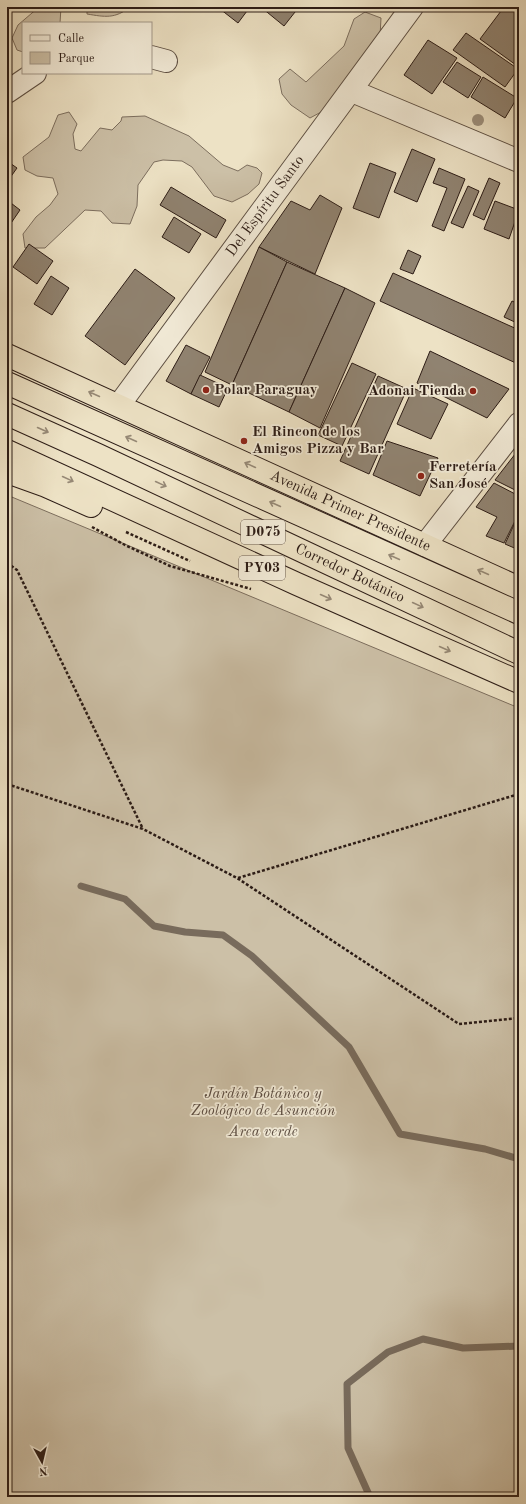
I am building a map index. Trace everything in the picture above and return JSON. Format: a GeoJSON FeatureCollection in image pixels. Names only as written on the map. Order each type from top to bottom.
{"type":"FeatureCollection","features":[{"type":"Feature","properties":{"kind":"highway","name":"Avenida Primer Presidente"},"geometry":{"type":"LineString","coordinates":[[7,355],[519,588]]}},
{"type":"Feature","properties":{"kind":"highway","name":"D075"},"geometry":{"type":"LineString","coordinates":[[7,383],[519,613]]}},
{"type":"Feature","properties":{"kind":"highway","name":"Corredor Botánico"},"geometry":{"type":"LineString","coordinates":[[7,414],[98,455],[519,653]]}},
{"type":"Feature","properties":{"kind":"highway","name":"PY03"},"geometry":{"type":"LineString","coordinates":[[7,451],[297,584],[519,682]]}},
{"type":"Feature","properties":{"kind":"highway"},"geometry":{"type":"LineString","coordinates":[[7,472],[46,486],[162,538],[297,584]]}},
{"type":"Feature","properties":{"kind":"street","name":"Del Espíritu Santo"},"geometry":{"type":"LineString","coordinates":[[119,405],[412,7]]}},
{"type":"Feature","properties":{"kind":"street"},"geometry":{"type":"LineString","coordinates":[[7,92],[34,74]]}},
{"type":"Feature","properties":{"kind":"street"},"geometry":{"type":"LineString","coordinates":[[352,90],[519,161]]}},
{"type":"Feature","properties":{"kind":"street"},"geometry":{"type":"LineString","coordinates":[[425,546],[519,424]]}},
{"type":"Feature","properties":{"kind":"path"},"geometry":{"type":"LineString","coordinates":[[87,524],[125,545],[170,566],[217,578],[258,591]]}},
{"type":"Feature","properties":{"kind":"path"},"geometry":{"type":"LineString","coordinates":[[7,563],[17,570],[143,829]]}},
{"type":"Feature","properties":{"kind":"path"},"geometry":{"type":"LineString","coordinates":[[7,784],[143,829],[237,878],[459,1024],[519,1018]]}},
{"type":"Feature","properties":{"kind":"path"},"geometry":{"type":"LineString","coordinates":[[237,878],[519,794]]}},
{"type":"Feature","properties":{"kind":"green space"},"geometry":{"type":"Polygon","coordinates":[[[39,7],[61,7],[60,22],[22,22],[22,52],[17,50],[12,38],[18,25],[39,7]]]}},
{"type":"Feature","properties":{"kind":"green space"},"geometry":{"type":"Polygon","coordinates":[[[87,7],[130,7],[119,14],[105,16],[87,14],[87,7]]]}},
{"type":"Feature","properties":{"kind":"green space"},"geometry":{"type":"Polygon","coordinates":[[[365,12],[381,18],[380,37],[323,111],[310,118],[291,105],[282,94],[279,79],[290,69],[306,82],[344,46],[354,19],[365,12]]]}},
{"type":"Feature","properties":{"kind":"green space"},"geometry":{"type":"Polygon","coordinates":[[[69,112],[77,124],[73,134],[75,149],[81,151],[100,128],[112,130],[121,121],[122,117],[145,116],[189,136],[223,165],[238,171],[247,165],[257,168],[262,173],[259,184],[248,194],[232,202],[214,196],[192,167],[182,161],[163,160],[154,162],[138,185],[137,206],[130,224],[112,223],[101,211],[85,210],[45,248],[25,248],[23,234],[36,217],[50,205],[58,194],[53,178],[37,176],[25,170],[23,157],[49,137],[58,115],[69,112]]]}},
{"type":"Feature","properties":{"kind":"green space","name":"Jardín Botánico y Zoológico de Asunción"},"geometry":{"type":"Polygon","coordinates":[[[7,495],[519,708],[519,1497],[7,1497],[7,495]]]}},
{"type":"Feature","properties":{"kind":"building"},"geometry":{"type":"Polygon","coordinates":[[[221,7],[250,7],[238,23],[220,9],[221,7]]]}},
{"type":"Feature","properties":{"kind":"building"},"geometry":{"type":"Polygon","coordinates":[[[299,7],[284,26],[262,8],[299,7]]]}},
{"type":"Feature","properties":{"kind":"building"},"geometry":{"type":"Polygon","coordinates":[[[504,7],[519,7],[519,62],[516,65],[480,39],[504,7]]]}},
{"type":"Feature","properties":{"kind":"building"},"geometry":{"type":"Polygon","coordinates":[[[466,33],[518,69],[505,87],[453,50],[466,33]]]}},
{"type":"Feature","properties":{"kind":"building"},"geometry":{"type":"Polygon","coordinates":[[[428,40],[457,58],[432,94],[404,75],[428,40]]]}},
{"type":"Feature","properties":{"kind":"building"},"geometry":{"type":"Polygon","coordinates":[[[457,62],[481,77],[468,98],[443,82],[457,62]]]}},
{"type":"Feature","properties":{"kind":"building"},"geometry":{"type":"Polygon","coordinates":[[[483,77],[517,98],[505,118],[471,97],[483,77]]]}},
{"type":"Feature","properties":{"kind":"building"},"geometry":{"type":"Polygon","coordinates":[[[412,149],[435,159],[417,202],[394,192],[412,149]]]}},
{"type":"Feature","properties":{"kind":"building"},"geometry":{"type":"Polygon","coordinates":[[[7,161],[17,168],[7,182],[7,161]]]}},
{"type":"Feature","properties":{"kind":"building"},"geometry":{"type":"Polygon","coordinates":[[[370,163],[396,173],[379,218],[353,208],[370,163]]]}},
{"type":"Feature","properties":{"kind":"building"},"geometry":{"type":"Polygon","coordinates":[[[439,168],[465,179],[444,231],[432,226],[447,188],[433,183],[439,168]]]}},
{"type":"Feature","properties":{"kind":"building"},"geometry":{"type":"Polygon","coordinates":[[[489,178],[500,183],[484,220],[473,215],[489,178]]]}},
{"type":"Feature","properties":{"kind":"building"},"geometry":{"type":"Polygon","coordinates":[[[468,186],[479,191],[463,228],[451,223],[468,186]]]}},
{"type":"Feature","properties":{"kind":"building"},"geometry":{"type":"Polygon","coordinates":[[[171,187],[226,220],[216,238],[160,205],[171,187]]]}},
{"type":"Feature","properties":{"kind":"building"},"geometry":{"type":"Polygon","coordinates":[[[320,195],[342,208],[315,274],[259,247],[291,201],[310,210],[320,195]]]}},
{"type":"Feature","properties":{"kind":"building"},"geometry":{"type":"Polygon","coordinates":[[[7,200],[20,210],[7,229],[7,200]]]}},
{"type":"Feature","properties":{"kind":"building"},"geometry":{"type":"Polygon","coordinates":[[[495,201],[519,210],[509,239],[484,229],[495,201]]]}},
{"type":"Feature","properties":{"kind":"building"},"geometry":{"type":"Polygon","coordinates":[[[174,217],[201,234],[189,253],[162,237],[174,217]]]}},
{"type":"Feature","properties":{"kind":"building"},"geometry":{"type":"Polygon","coordinates":[[[29,244],[53,261],[37,284],[13,267],[29,244]]]}},
{"type":"Feature","properties":{"kind":"building"},"geometry":{"type":"Polygon","coordinates":[[[259,247],[287,262],[232,385],[205,372],[259,247]]]}},
{"type":"Feature","properties":{"kind":"building"},"geometry":{"type":"Polygon","coordinates":[[[408,250],[421,256],[413,274],[400,269],[408,250]]]}},
{"type":"Feature","properties":{"kind":"building"},"geometry":{"type":"Polygon","coordinates":[[[287,262],[345,288],[289,412],[232,385],[287,262]]]}},
{"type":"Feature","properties":{"kind":"building"},"geometry":{"type":"Polygon","coordinates":[[[135,269],[175,298],[125,365],[85,336],[135,269]]]}},
{"type":"Feature","properties":{"kind":"building"},"geometry":{"type":"Polygon","coordinates":[[[393,273],[519,330],[518,364],[380,301],[393,273]]]}},
{"type":"Feature","properties":{"kind":"building"},"geometry":{"type":"Polygon","coordinates":[[[51,276],[69,288],[52,315],[34,304],[51,276]]]}},
{"type":"Feature","properties":{"kind":"building"},"geometry":{"type":"Polygon","coordinates":[[[345,288],[375,303],[320,428],[289,412],[345,288]]]}},
{"type":"Feature","properties":{"kind":"building"},"geometry":{"type":"Polygon","coordinates":[[[512,301],[519,304],[519,324],[504,317],[512,301]]]}},
{"type":"Feature","properties":{"kind":"building"},"geometry":{"type":"Polygon","coordinates":[[[186,345],[210,357],[191,394],[166,381],[186,345]]]}},
{"type":"Feature","properties":{"kind":"building"},"geometry":{"type":"Polygon","coordinates":[[[430,351],[509,389],[487,418],[417,383],[430,351]]]}},
{"type":"Feature","properties":{"kind":"building"},"geometry":{"type":"Polygon","coordinates":[[[352,363],[376,374],[342,446],[318,435],[352,363]]]}},
{"type":"Feature","properties":{"kind":"building"},"geometry":{"type":"Polygon","coordinates":[[[200,375],[228,388],[219,407],[191,394],[200,375]]]}},
{"type":"Feature","properties":{"kind":"building"},"geometry":{"type":"Polygon","coordinates":[[[378,376],[407,389],[369,474],[340,461],[378,376]]]}},
{"type":"Feature","properties":{"kind":"building"},"geometry":{"type":"Polygon","coordinates":[[[413,388],[448,404],[431,439],[397,424],[413,388]]]}},
{"type":"Feature","properties":{"kind":"building"},"geometry":{"type":"Polygon","coordinates":[[[387,441],[438,458],[420,496],[373,475],[387,441]]]}},
{"type":"Feature","properties":{"kind":"building"},"geometry":{"type":"Polygon","coordinates":[[[519,449],[519,492],[495,480],[519,449]]]}},
{"type":"Feature","properties":{"kind":"building"},"geometry":{"type":"Polygon","coordinates":[[[494,483],[519,496],[519,513],[504,543],[486,536],[497,517],[476,507],[494,483]]]}},
{"type":"Feature","properties":{"kind":"building"},"geometry":{"type":"Polygon","coordinates":[[[519,514],[519,550],[505,544],[519,514]]]}},
{"type":"Feature","properties":{"kind":"waterway"},"geometry":{"type":"LineString","coordinates":[[81,886],[125,899],[154,926],[185,932],[223,935],[252,956],[349,1047],[400,1134],[485,1149],[519,1159]]}},
{"type":"Feature","properties":{"kind":"waterway"},"geometry":{"type":"LineString","coordinates":[[370,1497],[348,1448],[347,1384],[388,1352],[423,1339],[463,1348],[519,1346]]}},
{"type":"Feature","properties":{"kind":"place","name":"Polar Paraguay"},"geometry":{"type":"Point","coordinates":[206,390]}},
{"type":"Feature","properties":{"kind":"place","name":"Adonai Tienda"},"geometry":{"type":"Point","coordinates":[473,391]}},
{"type":"Feature","properties":{"kind":"place","name":"El Rincon de los Amigos Pizza y Bar"},"geometry":{"type":"Point","coordinates":[244,441]}},
{"type":"Feature","properties":{"kind":"place","name":"Ferretería San José"},"geometry":{"type":"Point","coordinates":[421,476]}},
{"type":"Feature","properties":{"kind":"park label","name":"Area verde"},"geometry":{"type":"Point","coordinates":[263,1132]}}]}
